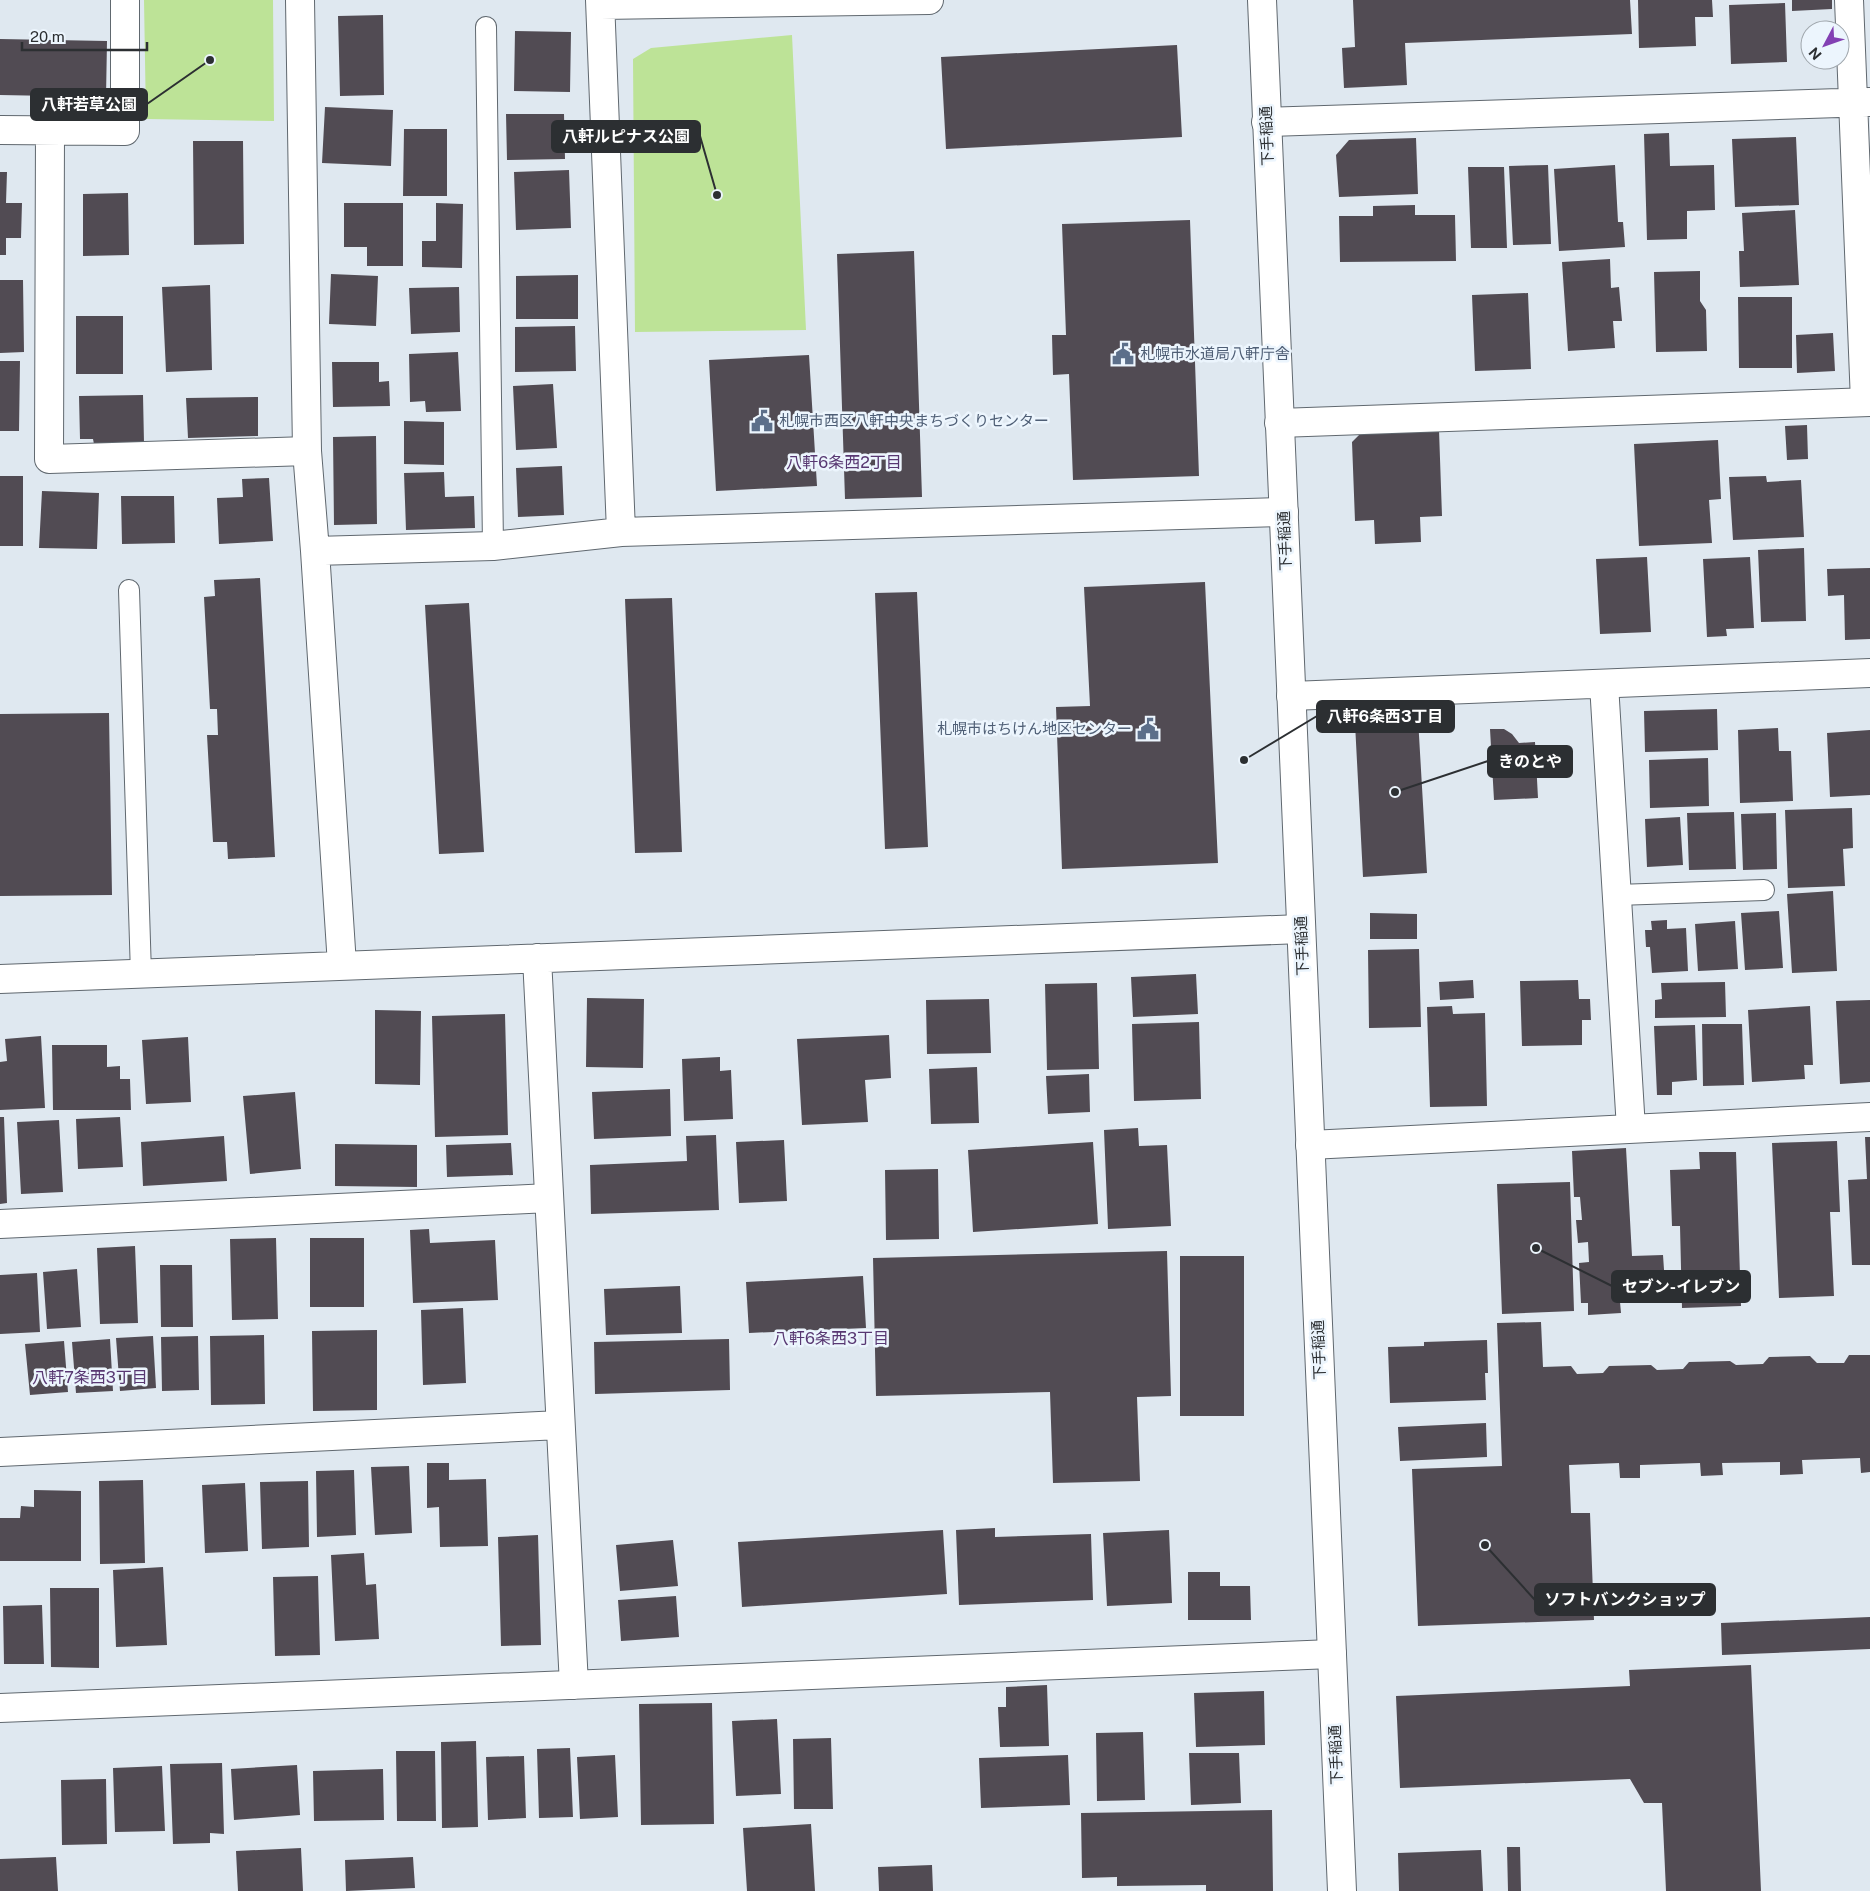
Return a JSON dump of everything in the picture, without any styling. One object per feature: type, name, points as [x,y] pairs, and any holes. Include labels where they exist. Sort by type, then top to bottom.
[{"type":"street","points":[[0,130],[125,132],[125,0]]},
{"type":"street","points":[[300,0],[306,451],[315,550],[342,966]]},
{"type":"street","points":[[621,532],[600,3],[929,0]]},
{"type":"street","name":"下手稲通","points":[[1262,0],[1342,1891]]},
{"type":"street","points":[[1279,423],[1867,402],[1862,102],[1849,0]]},
{"type":"street","points":[[1266,122],[1862,102]]},
{"type":"street","points":[[50,131],[49,459],[306,451]]},
{"type":"street","points":[[315,550],[493,546],[621,532],[1284,512]]},
{"type":"street","points":[[1291,696],[1870,673]]},
{"type":"street","points":[[1604,684],[1631,1129]]},
{"type":"street","points":[[0,979],[1301,929]]},
{"type":"street","points":[[537,958],[574,1685]]},
{"type":"street","points":[[1310,1145],[1870,1118]]},
{"type":"street","points":[[0,1224],[549,1198]]},
{"type":"street","points":[[0,1452],[560,1425]]},
{"type":"street","points":[[0,1708],[1332,1654]]},
{"type":"lane","points":[[486,27],[493,546]]},
{"type":"lane","points":[[129,590],[141,974]]},
{"type":"lane","points":[[1617,895],[1764,890]]},
{"type":"green space","points":[[144,0],[273,0],[274,121],[146,119]]},
{"type":"green space","points":[[792,35],[806,330],[635,332],[633,59],[651,48]]},
{"type":"building","points":[[1353,0],[1630,0],[1632,34],[1405,43],[1407,85],[1344,88],[1342,48],[1355,47]]},
{"type":"building","points":[[1638,0],[1712,0],[1713,17],[1695,17],[1696,46],[1639,48]]},
{"type":"building","points":[[1792,0],[1832,0],[1832,9],[1792,11]]},
{"type":"building","points":[[1785,3],[1787,62],[1731,64],[1729,5]]},
{"type":"building","points":[[383,15],[384,95],[340,96],[338,16]]},
{"type":"building","points":[[515,31],[571,32],[570,92],[514,91]]},
{"type":"building","points":[[0,39],[107,41],[106,97],[0,95]]},
{"type":"building","points":[[1177,45],[1182,137],[946,149],[941,57]]},
{"type":"building","points":[[325,107],[393,110],[391,166],[322,163]]},
{"type":"building","points":[[506,114],[564,114],[565,159],[507,160]]},
{"type":"building","points":[[404,129],[447,129],[447,196],[403,196]]},
{"type":"building","points":[[1669,133],[1670,166],[1714,165],[1715,210],[1687,211],[1687,239],[1647,240],[1644,134]]},
{"type":"building","points":[[1796,137],[1799,205],[1735,207],[1732,139]]},
{"type":"building","points":[[1416,138],[1418,194],[1339,197],[1336,155],[1349,140]]},
{"type":"building","points":[[193,141],[243,141],[244,244],[194,245]]},
{"type":"building","points":[[1548,165],[1551,244],[1513,245],[1509,166]]},
{"type":"building","points":[[1615,165],[1618,222],[1623,222],[1625,247],[1559,251],[1554,169]]},
{"type":"building","points":[[1468,167],[1504,167],[1507,248],[1471,248]]},
{"type":"building","points":[[569,170],[571,228],[516,230],[514,172]]},
{"type":"building","points":[[0,172],[7,172],[6,203],[22,203],[21,238],[6,238],[6,255],[0,255]]},
{"type":"building","points":[[128,193],[129,255],[83,256],[83,194]]},
{"type":"building","points":[[344,203],[403,203],[403,266],[367,266],[367,247],[344,247]]},
{"type":"building","points":[[436,203],[463,204],[462,268],[422,267],[422,241],[436,241]]},
{"type":"building","points":[[1415,205],[1415,215],[1455,215],[1456,261],[1340,262],[1339,216],[1373,216],[1373,206]]},
{"type":"building","points":[[1795,210],[1799,285],[1740,287],[1739,251],[1744,251],[1742,213]]},
{"type":"building","name":"札幌市水道局八軒庁舎","points":[[1190,220],[1199,476],[1073,480],[1069,374],[1053,375],[1052,335],[1066,335],[1062,224]]},
{"type":"building","points":[[914,251],[922,497],[845,499],[837,254]]},
{"type":"building","points":[[1610,259],[1611,288],[1619,287],[1622,321],[1613,321],[1615,348],[1568,351],[1562,262]]},
{"type":"building","points":[[1700,271],[1700,301],[1706,310],[1707,351],[1656,352],[1654,272]]},
{"type":"building","points":[[331,274],[378,276],[376,326],[329,324]]},
{"type":"building","points":[[578,275],[578,319],[516,319],[516,276]]},
{"type":"building","points":[[0,280],[23,280],[24,352],[0,353]]},
{"type":"building","points":[[210,285],[212,370],[166,372],[162,287]]},
{"type":"building","points":[[459,287],[460,332],[411,334],[409,288]]},
{"type":"building","points":[[1528,293],[1531,369],[1475,371],[1472,295]]},
{"type":"building","points":[[1738,297],[1792,297],[1792,368],[1739,368]]},
{"type":"building","points":[[76,316],[123,316],[123,374],[76,374]]},
{"type":"building","points":[[575,326],[576,371],[515,372],[515,327]]},
{"type":"building","points":[[1833,333],[1835,371],[1797,373],[1796,335]]},
{"type":"building","points":[[458,352],[461,411],[426,412],[425,401],[410,402],[409,354]]},
{"type":"building","points":[[809,355],[817,486],[716,491],[709,360]]},
{"type":"building","points":[[0,361],[20,361],[19,431],[0,431]]},
{"type":"building","points":[[332,362],[379,362],[379,382],[389,381],[390,406],[333,407]]},
{"type":"building","points":[[553,384],[557,448],[516,450],[513,386]]},
{"type":"building","points":[[143,395],[144,443],[94,444],[93,439],[80,439],[79,396]]},
{"type":"building","points":[[258,397],[258,436],[188,438],[186,398]]},
{"type":"building","points":[[404,421],[444,422],[444,465],[404,464]]},
{"type":"building","points":[[1807,425],[1808,459],[1787,460],[1785,426]]},
{"type":"building","points":[[1439,430],[1442,516],[1420,517],[1421,542],[1375,544],[1374,520],[1355,521],[1352,442],[1361,433]]},
{"type":"building","points":[[376,436],[377,524],[334,525],[333,437]]},
{"type":"building","points":[[1718,440],[1721,499],[1709,500],[1712,543],[1639,546],[1634,444]]},
{"type":"building","points":[[562,466],[564,515],[518,517],[516,468]]},
{"type":"building","points":[[444,472],[445,497],[474,496],[475,528],[406,530],[404,473]]},
{"type":"building","points":[[0,476],[23,476],[23,546],[0,546]]},
{"type":"building","points":[[1766,476],[1767,482],[1801,480],[1804,537],[1733,540],[1729,477]]},
{"type":"building","points":[[269,478],[273,541],[219,544],[217,498],[243,497],[242,479]]},
{"type":"building","points":[[42,491],[99,493],[97,549],[39,548]]},
{"type":"building","points":[[121,496],[174,496],[175,543],[122,544]]},
{"type":"building","points":[[1804,548],[1806,621],[1761,622],[1758,550]]},
{"type":"building","points":[[1647,557],[1651,632],[1600,634],[1596,559]]},
{"type":"building","points":[[1750,557],[1754,628],[1726,629],[1727,636],[1707,637],[1703,559]]},
{"type":"building","points":[[1870,568],[1870,639],[1845,640],[1844,595],[1828,596],[1827,569]]},
{"type":"building","points":[[260,578],[275,857],[228,859],[227,842],[213,842],[207,735],[218,735],[217,709],[210,709],[204,597],[215,596],[214,580]]},
{"type":"building","points":[[1205,582],[1218,863],[1062,869],[1056,707],[1090,706],[1084,587]]},
{"type":"building","points":[[917,592],[928,847],[885,849],[875,593]]},
{"type":"building","points":[[672,598],[682,852],[635,853],[625,599]]},
{"type":"building","points":[[469,603],[484,852],[439,854],[425,605]]},
{"type":"building","points":[[1417,701],[1427,873],[1363,877],[1354,704]]},
{"type":"building","points":[[1717,709],[1718,750],[1645,752],[1644,711]]},
{"type":"building","points":[[109,713],[112,895],[0,896],[0,714]]},
{"type":"building","points":[[1778,728],[1779,751],[1791,751],[1793,801],[1740,803],[1738,730]]},
{"type":"building","points":[[1490,729],[1504,729],[1512,734],[1519,743],[1535,742],[1538,798],[1494,800]]},
{"type":"building","points":[[1870,730],[1870,795],[1830,797],[1827,733]]},
{"type":"building","points":[[1708,758],[1709,806],[1650,808],[1649,760]]},
{"type":"building","points":[[1852,808],[1853,848],[1843,849],[1845,886],[1788,888],[1785,810]]},
{"type":"building","points":[[1734,812],[1736,869],[1689,870],[1687,813]]},
{"type":"building","points":[[1776,813],[1777,869],[1743,870],[1741,814]]},
{"type":"building","points":[[1680,817],[1683,865],[1647,867],[1645,819]]},
{"type":"building","points":[[1833,891],[1837,971],[1792,973],[1787,894]]},
{"type":"building","points":[[1779,911],[1783,968],[1745,970],[1741,913]]},
{"type":"building","points":[[1370,913],[1417,914],[1417,939],[1370,939]]},
{"type":"building","points":[[1667,920],[1667,929],[1686,928],[1688,971],[1652,973],[1650,947],[1646,947],[1645,930],[1652,930],[1651,921]]},
{"type":"building","points":[[1735,921],[1738,969],[1698,971],[1695,924]]},
{"type":"building","points":[[1419,949],[1421,1027],[1369,1028],[1368,950]]},
{"type":"building","points":[[1196,974],[1198,1014],[1133,1017],[1131,977]]},
{"type":"building","points":[[1473,980],[1474,998],[1440,1000],[1439,982]]},
{"type":"building","points":[[1578,980],[1579,999],[1590,999],[1591,1020],[1582,1020],[1582,1045],[1522,1046],[1520,981]]},
{"type":"building","points":[[1725,982],[1726,1017],[1655,1018],[1655,1000],[1662,999],[1661,983]]},
{"type":"building","points":[[1097,983],[1099,1069],[1047,1070],[1045,984]]},
{"type":"building","points":[[587,998],[644,999],[643,1068],[586,1067]]},
{"type":"building","points":[[989,999],[991,1053],[927,1054],[926,1000]]},
{"type":"building","points":[[1870,1000],[1870,1082],[1840,1084],[1836,1001]]},
{"type":"building","points":[[1452,1006],[1453,1014],[1485,1013],[1487,1106],[1430,1107],[1427,1007]]},
{"type":"building","points":[[1810,1006],[1813,1065],[1804,1065],[1805,1079],[1752,1082],[1748,1010]]},
{"type":"building","points":[[375,1010],[421,1011],[420,1085],[375,1084]]},
{"type":"building","points":[[505,1014],[508,1135],[435,1137],[432,1016]]},
{"type":"building","points":[[1199,1022],[1201,1099],[1134,1101],[1132,1024]]},
{"type":"building","points":[[1702,1024],[1742,1024],[1744,1085],[1703,1086]]},
{"type":"building","points":[[1695,1025],[1697,1080],[1672,1082],[1672,1095],[1657,1095],[1654,1026]]},
{"type":"building","points":[[889,1035],[891,1078],[865,1080],[868,1122],[802,1125],[797,1039]]},
{"type":"building","points":[[41,1036],[45,1108],[0,1110],[0,1062],[7,1061],[5,1039]]},
{"type":"building","points":[[188,1037],[191,1102],[146,1104],[142,1040]]},
{"type":"building","points":[[52,1045],[107,1045],[107,1067],[120,1066],[120,1079],[130,1079],[131,1110],[53,1110]]},
{"type":"building","points":[[720,1057],[720,1071],[731,1070],[733,1119],[684,1121],[682,1059]]},
{"type":"building","points":[[977,1067],[979,1123],[931,1124],[929,1069]]},
{"type":"building","points":[[1089,1074],[1090,1112],[1048,1114],[1046,1076]]},
{"type":"building","points":[[670,1089],[671,1136],[594,1139],[592,1092]]},
{"type":"building","points":[[295,1092],[301,1169],[250,1174],[243,1096]]},
{"type":"building","points":[[0,1117],[4,1117],[7,1203],[0,1204]]},
{"type":"building","points":[[120,1117],[123,1167],[78,1169],[76,1119]]},
{"type":"building","points":[[59,1120],[63,1192],[21,1194],[17,1122]]},
{"type":"building","points":[[1138,1128],[1139,1146],[1167,1145],[1171,1226],[1108,1229],[1104,1130]]},
{"type":"building","points":[[716,1135],[719,1210],[591,1214],[590,1165],[687,1161],[686,1136]]},
{"type":"building","points":[[224,1136],[227,1181],[143,1186],[141,1142]]},
{"type":"building","points":[[1865,1137],[1870,1137],[1870,1265],[1852,1265],[1848,1180],[1867,1179]]},
{"type":"building","points":[[784,1140],[787,1201],[739,1203],[736,1142]]},
{"type":"building","points":[[1837,1141],[1840,1212],[1830,1212],[1834,1296],[1779,1298],[1772,1143]]},
{"type":"building","points":[[1093,1142],[1098,1224],[973,1232],[968,1150]]},
{"type":"building","points":[[511,1143],[513,1175],[447,1177],[446,1145]]},
{"type":"building","points":[[335,1144],[417,1145],[417,1187],[335,1186]]},
{"type":"building","points":[[1626,1148],[1632,1256],[1663,1255],[1666,1299],[1620,1302],[1621,1313],[1588,1315],[1588,1303],[1581,1303],[1579,1263],[1589,1262],[1588,1242],[1578,1243],[1576,1220],[1582,1220],[1580,1197],[1574,1197],[1572,1151]]},
{"type":"building","points":[[1699,1152],[1736,1152],[1741,1306],[1682,1308],[1680,1226],[1672,1226],[1670,1170],[1700,1169]]},
{"type":"building","points":[[938,1169],[939,1239],[886,1240],[885,1170]]},
{"type":"building","points":[[1570,1182],[1574,1311],[1502,1314],[1497,1184]]},
{"type":"building","points":[[429,1229],[430,1243],[495,1240],[498,1300],[413,1303],[410,1230]]},
{"type":"building","points":[[276,1238],[278,1319],[232,1320],[230,1239]]},
{"type":"building","points":[[310,1238],[364,1238],[364,1307],[310,1307]]},
{"type":"building","points":[[135,1246],[138,1323],[100,1324],[97,1248]]},
{"type":"building","points":[[1167,1251],[1171,1396],[1137,1397],[1140,1481],[1053,1483],[1050,1392],[876,1396],[873,1258]]},
{"type":"building","points":[[1180,1256],[1244,1256],[1244,1416],[1180,1416]]},
{"type":"building","points":[[160,1265],[192,1265],[193,1327],[161,1327]]},
{"type":"building","points":[[77,1269],[81,1327],[47,1329],[43,1272]]},
{"type":"building","points":[[37,1273],[40,1332],[0,1334],[0,1275]]},
{"type":"building","points":[[863,1276],[866,1328],[749,1333],[746,1282]]},
{"type":"building","points":[[680,1286],[682,1333],[606,1335],[604,1289]]},
{"type":"building","points":[[463,1308],[466,1383],[423,1385],[421,1310]]},
{"type":"building","points":[[1541,1322],[1543,1367],[1571,1366],[1577,1374],[1603,1373],[1609,1366],[1651,1365],[1657,1370],[1683,1369],[1689,1362],[1730,1361],[1736,1365],[1763,1364],[1769,1357],[1810,1356],[1817,1363],[1844,1363],[1849,1355],[1870,1355],[1870,1472],[1861,1473],[1860,1458],[1802,1460],[1803,1474],[1780,1475],[1780,1462],[1722,1463],[1723,1475],[1701,1476],[1700,1463],[1640,1465],[1640,1478],[1620,1478],[1619,1463],[1569,1465],[1571,1513],[1590,1513],[1594,1620],[1418,1626],[1412,1469],[1502,1466],[1497,1323]]},
{"type":"building","points":[[377,1330],[377,1410],[313,1411],[312,1331]]},
{"type":"building","points":[[264,1335],[265,1404],[211,1405],[210,1336]]},
{"type":"building","points":[[153,1336],[156,1388],[120,1391],[116,1338]]},
{"type":"building","points":[[198,1336],[199,1390],[162,1391],[161,1337]]},
{"type":"building","points":[[110,1339],[113,1391],[76,1393],[72,1342]]},
{"type":"building","points":[[729,1339],[730,1390],[595,1394],[594,1342]]},
{"type":"building","points":[[1487,1340],[1488,1373],[1485,1373],[1486,1400],[1390,1403],[1388,1347],[1424,1346],[1424,1342]]},
{"type":"building","points":[[64,1341],[68,1392],[30,1395],[25,1344]]},
{"type":"building","points":[[1486,1423],[1487,1457],[1400,1461],[1398,1427]]},
{"type":"building","points":[[427,1463],[449,1463],[449,1480],[486,1479],[488,1546],[440,1547],[439,1507],[427,1508]]},
{"type":"building","points":[[409,1466],[412,1533],[375,1535],[371,1467]]},
{"type":"building","points":[[354,1470],[356,1535],[317,1537],[316,1471]]},
{"type":"building","points":[[143,1480],[145,1563],[100,1564],[99,1481]]},
{"type":"building","points":[[308,1481],[309,1547],[262,1549],[260,1482]]},
{"type":"building","points":[[245,1483],[248,1551],[205,1553],[202,1485]]},
{"type":"building","points":[[34,1490],[81,1491],[81,1561],[0,1561],[0,1518],[20,1518],[21,1506],[34,1507]]},
{"type":"building","points":[[995,1528],[995,1537],[1091,1534],[1093,1600],[959,1605],[956,1530]]},
{"type":"building","points":[[943,1530],[947,1594],[742,1607],[738,1542]]},
{"type":"building","points":[[1169,1530],[1172,1603],[1107,1606],[1103,1533]]},
{"type":"building","points":[[538,1535],[541,1645],[501,1646],[498,1537]]},
{"type":"building","points":[[673,1540],[678,1586],[620,1591],[616,1545]]},
{"type":"building","points":[[364,1553],[366,1585],[376,1584],[379,1639],[335,1641],[331,1555]]},
{"type":"building","points":[[163,1567],[167,1645],[116,1647],[113,1570]]},
{"type":"building","points":[[1188,1572],[1220,1572],[1220,1586],[1250,1586],[1251,1620],[1188,1620]]},
{"type":"building","points":[[318,1576],[320,1655],[275,1656],[273,1577]]},
{"type":"building","points":[[50,1588],[99,1588],[99,1668],[51,1667]]},
{"type":"building","points":[[676,1596],[679,1637],[621,1641],[618,1600]]},
{"type":"building","points":[[42,1605],[44,1664],[4,1664],[3,1606]]},
{"type":"building","points":[[1870,1617],[1870,1649],[1722,1655],[1721,1623]]},
{"type":"building","points":[[1751,1665],[1761,1891],[1666,1891],[1662,1803],[1644,1803],[1630,1779],[1400,1788],[1396,1696],[1630,1686],[1629,1670]]},
{"type":"building","points":[[1047,1685],[1049,1746],[1000,1747],[998,1707],[1006,1707],[1006,1687]]},
{"type":"building","points":[[1264,1691],[1265,1745],[1196,1747],[1194,1693]]},
{"type":"building","points":[[712,1703],[714,1824],[641,1825],[639,1704]]},
{"type":"building","points":[[777,1719],[781,1794],[736,1796],[732,1721]]},
{"type":"building","points":[[1143,1732],[1145,1800],[1097,1801],[1096,1733]]},
{"type":"building","points":[[831,1738],[833,1809],[794,1809],[793,1739]]},
{"type":"building","points":[[476,1741],[478,1827],[442,1828],[441,1742]]},
{"type":"building","points":[[570,1748],[573,1817],[539,1818],[537,1749]]},
{"type":"building","points":[[396,1751],[435,1751],[436,1821],[397,1821]]},
{"type":"building","points":[[1189,1753],[1239,1753],[1241,1803],[1191,1805]]},
{"type":"building","points":[[615,1755],[618,1817],[580,1819],[577,1757]]},
{"type":"building","points":[[1068,1755],[1070,1805],[981,1808],[979,1758]]},
{"type":"building","points":[[524,1756],[526,1818],[488,1820],[486,1757]]},
{"type":"building","points":[[222,1763],[224,1834],[210,1833],[210,1843],[173,1844],[170,1764]]},
{"type":"building","points":[[297,1765],[300,1815],[234,1820],[231,1769]]},
{"type":"building","points":[[162,1766],[165,1831],[115,1832],[113,1768]]},
{"type":"building","points":[[383,1769],[384,1820],[314,1821],[313,1771]]},
{"type":"building","points":[[106,1779],[107,1844],[62,1845],[61,1780]]},
{"type":"building","points":[[1272,1810],[1273,1891],[1206,1891],[1206,1885],[1117,1886],[1117,1877],[1082,1878],[1081,1813]]},
{"type":"building","points":[[811,1824],[815,1891],[747,1891],[743,1828]]},
{"type":"building","points":[[1507,1847],[1520,1847],[1521,1891],[1508,1891]]},
{"type":"building","points":[[301,1848],[303,1891],[238,1891],[236,1851]]},
{"type":"building","points":[[1481,1850],[1483,1891],[1399,1891],[1398,1853]]},
{"type":"building","points":[[56,1857],[58,1891],[0,1891],[0,1859]]},
{"type":"building","points":[[413,1857],[415,1888],[346,1891],[345,1860]]},
{"type":"building","points":[[932,1865],[933,1891],[879,1891],[878,1867]]},
{"type":"place","name":"八軒若草公園","points":[[210,60]]},
{"type":"place","name":"八軒ルピナス公園","points":[[717,195]]},
{"type":"place","name":"札幌市水道局八軒庁舎","points":[[1123,354]]},
{"type":"place","name":"札幌市西区八軒中央まちづくりセンター","points":[[762,421]]},
{"type":"place","name":"札幌市はちけん地区センター","points":[[1148,729]]},
{"type":"place","name":"八軒6条西3丁目","points":[[1244,760]]},
{"type":"place","name":"きのとや","points":[[1395,792]]},
{"type":"place","name":"セブン-イレブン","points":[[1536,1248]]},
{"type":"place","name":"ソフトバンクショップ","points":[[1485,1545]]},
{"type":"district","name":"八軒6条西2丁目","points":[[844,462]]},
{"type":"district","name":"八軒6条西3丁目","points":[[831,1338]]},
{"type":"district","name":"八軒7条西3丁目","points":[[90,1377]]}]
